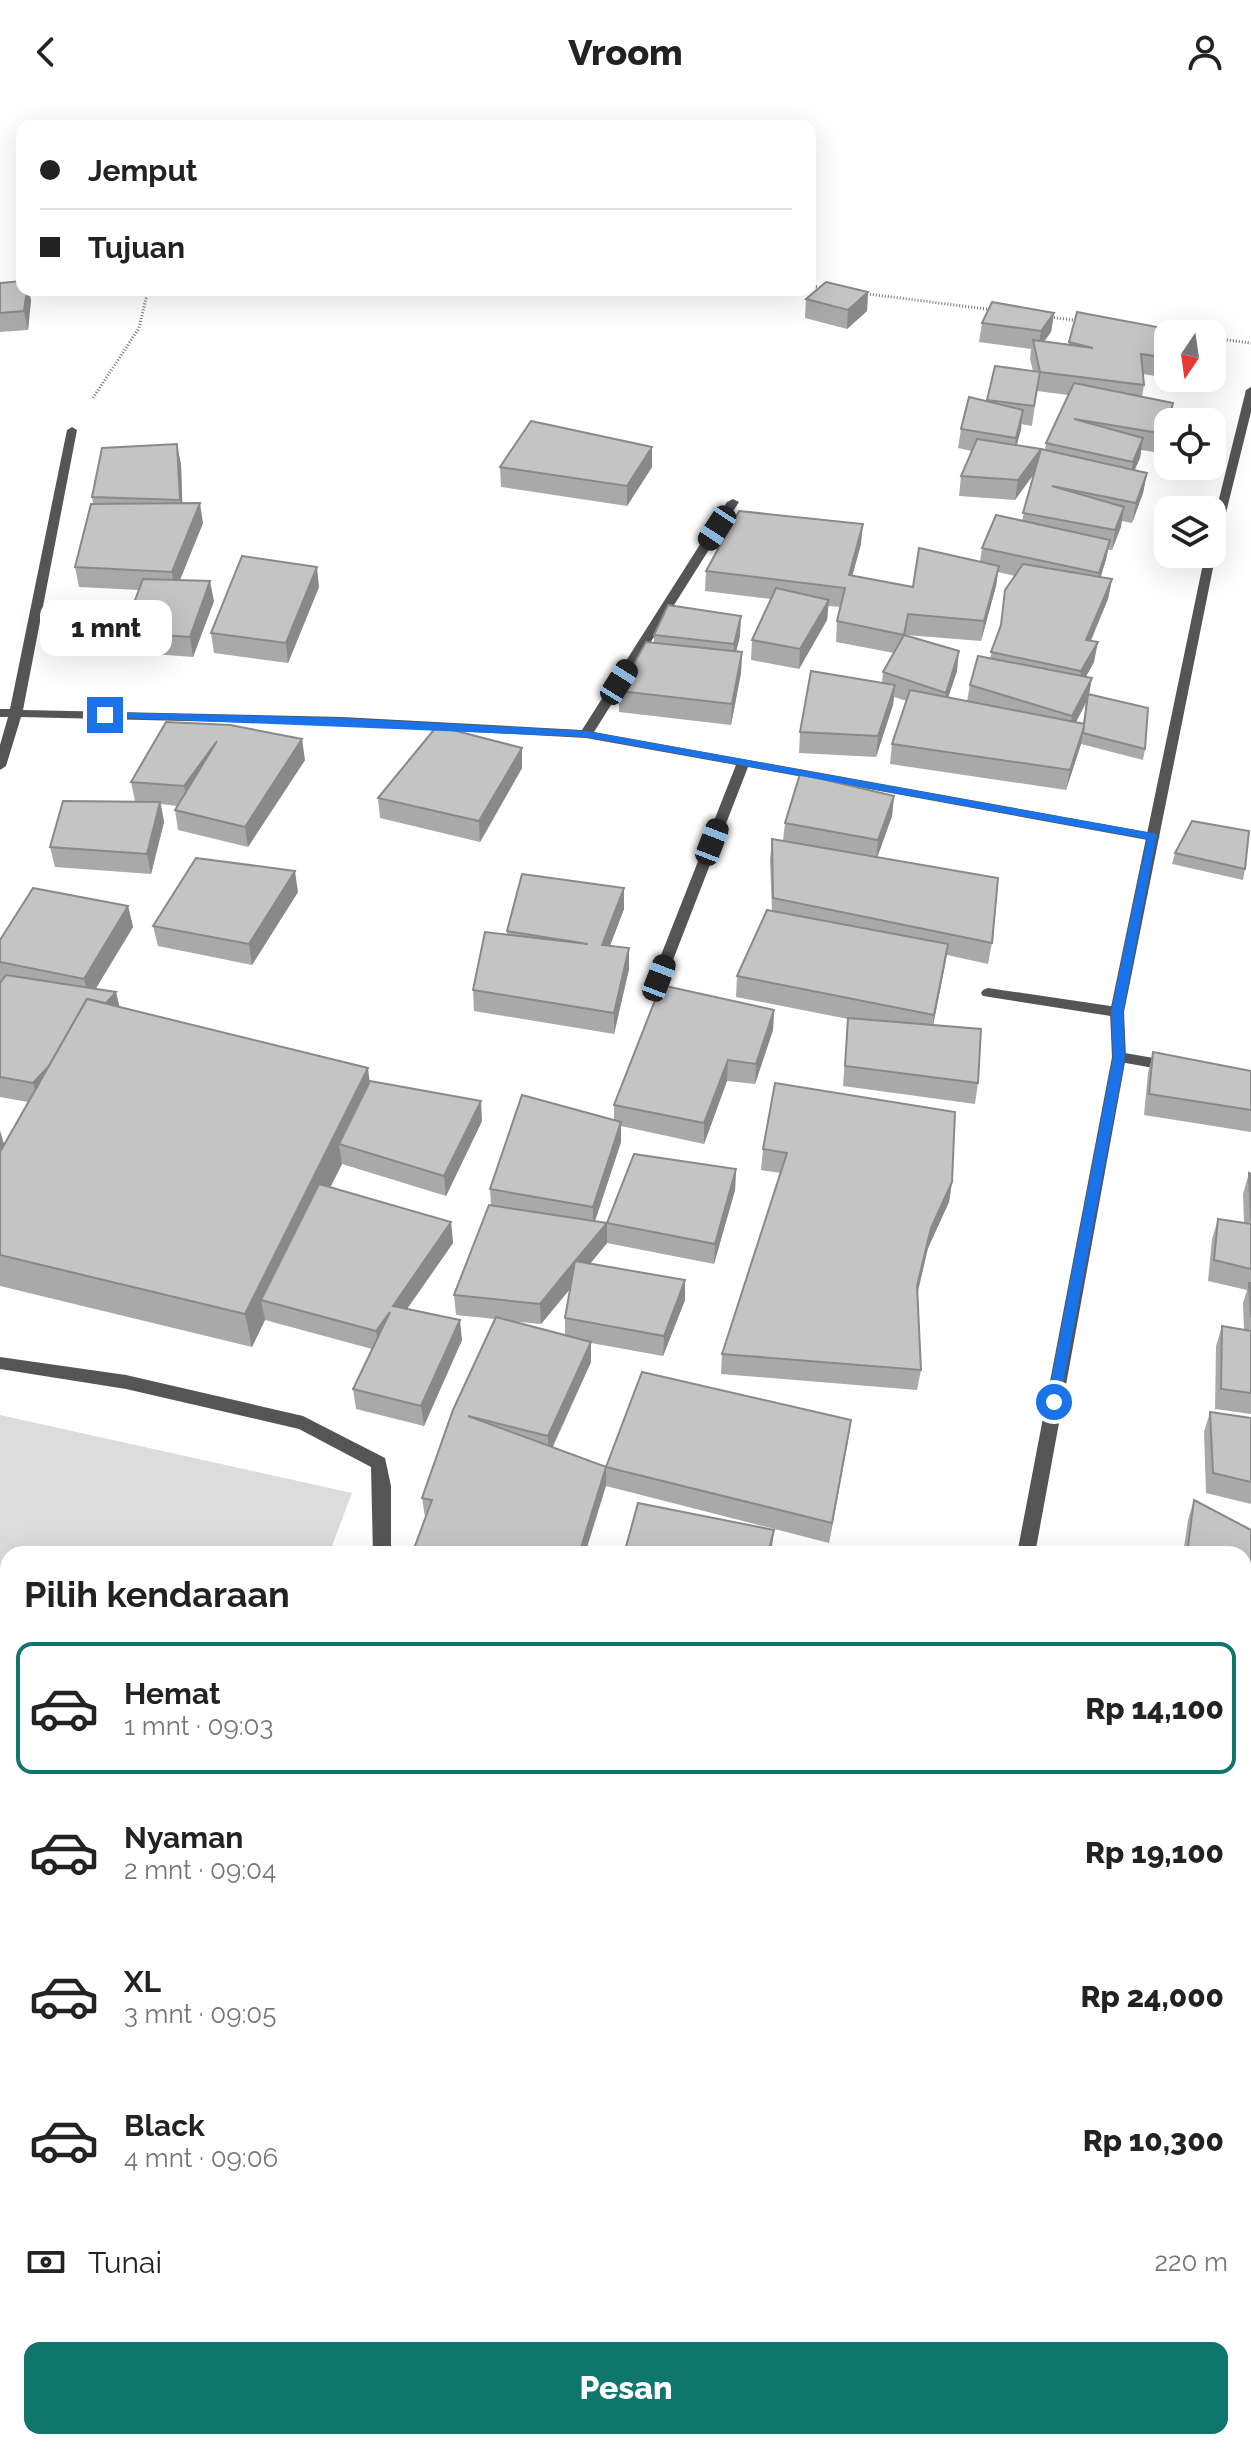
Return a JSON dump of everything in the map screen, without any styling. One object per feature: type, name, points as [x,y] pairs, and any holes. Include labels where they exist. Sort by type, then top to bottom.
[{"type":"street","points":[[1225,496],[1251,390]]},
{"type":"street","points":[[0,766],[16,712],[72,430]]},
{"type":"street","points":[[586,734],[733,502]]},
{"type":"street","points":[[1027,1546],[1119,1057],[1117,1012],[1209,568]]},
{"type":"street","points":[[0,713],[342,721],[586,734],[1153,837]]},
{"type":"street","points":[[659,978],[744,761]]},
{"type":"street","points":[[988,993],[1117,1012]]},
{"type":"street","points":[[1119,1057],[1192,1070]]},
{"type":"street","points":[[0,1363],[126,1382],[303,1423],[379,1463],[385,1491],[381,1546]]},
{"type":"path","points":[[816,287],[825,288]]},
{"type":"path","points":[[856,292],[996,310]]},
{"type":"path","points":[[72,430],[139,328],[147,296]]},
{"type":"path","points":[[1042,316],[1089,322]]},
{"type":"path","points":[[1226,340],[1251,343]]},
{"type":"shaded area","points":[[0,1415],[352,1493],[332,1546],[0,1546]]},
{"type":"building","points":[[16,282],[16,296],[26,296],[24,311],[0,313],[0,283]]},
{"type":"building","points":[[826,282],[868,292],[848,310],[806,299],[816,296],[816,290]]},
{"type":"building","points":[[992,302],[1054,313],[1041,331],[982,323]]},
{"type":"building","points":[[1077,312],[1154,326],[1154,356],[1141,354],[1144,385],[1040,372],[1033,340],[1093,348],[1069,342]]},
{"type":"building","points":[[995,366],[1040,372],[1034,406],[987,400]]},
{"type":"building","points":[[1074,383],[1173,403],[1172,408],[1154,408],[1154,432],[1074,419],[1143,438],[1133,462],[1046,443]]},
{"type":"building","points":[[969,397],[1023,410],[1016,438],[961,429]]},
{"type":"building","points":[[531,421],[652,447],[627,486],[500,467]]},
{"type":"building","points":[[977,439],[1041,449],[1018,480],[961,476]]},
{"type":"building","points":[[177,444],[180,500],[92,497],[102,448]]},
{"type":"building","points":[[1041,449],[1147,473],[1136,503],[1052,486],[1124,507],[1115,530],[1023,513]]},
{"type":"building","points":[[200,503],[172,572],[75,567],[91,504]]},
{"type":"building","points":[[739,511],[863,524],[849,575],[913,587],[919,548],[999,566],[984,621],[908,614],[904,635],[837,621],[845,588],[706,571]]},
{"type":"building","points":[[996,515],[1110,540],[1099,573],[982,548]]},
{"type":"building","points":[[242,556],[317,567],[286,643],[211,633]]},
{"type":"building","points":[[1023,564],[1112,579],[1086,640],[1098,642],[1081,671],[991,652],[1001,625],[1005,590]]},
{"type":"building","points":[[143,579],[210,581],[190,637],[123,632]]},
{"type":"building","points":[[776,588],[829,600],[800,649],[752,640]]},
{"type":"building","points":[[668,605],[741,616],[734,644],[654,635]]},
{"type":"building","points":[[904,635],[959,651],[946,693],[883,672]]},
{"type":"building","points":[[646,642],[742,652],[732,704],[619,691]]},
{"type":"building","points":[[978,656],[1092,678],[1072,716],[970,685]]},
{"type":"building","points":[[811,671],[895,685],[878,736],[800,732]]},
{"type":"building","points":[[910,690],[1085,724],[1070,770],[892,744]]},
{"type":"building","points":[[1088,694],[1148,708],[1145,749],[1083,733]]},
{"type":"building","points":[[166,722],[230,725],[302,739],[245,827],[175,810],[217,741],[184,786],[131,782]]},
{"type":"building","points":[[437,726],[522,748],[479,821],[378,798]]},
{"type":"building","points":[[800,774],[894,796],[878,840],[785,823]]},
{"type":"building","points":[[63,801],[160,802],[147,854],[50,847]]},
{"type":"building","points":[[1192,821],[1249,831],[1245,869],[1175,853]]},
{"type":"building","points":[[772,839],[998,878],[992,943],[773,898]]},
{"type":"building","points":[[196,858],[295,871],[249,944],[153,926]]},
{"type":"building","points":[[522,874],[624,888],[602,945],[629,948],[614,1013],[473,990],[485,932],[588,944],[507,931]]},
{"type":"building","points":[[33,888],[128,906],[84,979],[0,962],[0,940]]},
{"type":"building","points":[[767,910],[948,944],[934,1015],[737,976]]},
{"type":"building","points":[[6,975],[116,992],[106,1003],[87,999],[49,1066],[33,1083],[0,1077],[0,983]]},
{"type":"building","points":[[661,985],[774,1010],[756,1064],[728,1060],[704,1123],[614,1105]]},
{"type":"building","points":[[87,999],[368,1068],[245,1314],[0,1255],[0,1152]]},
{"type":"building","points":[[848,1018],[981,1029],[978,1083],[845,1066]]},
{"type":"building","points":[[1153,1052],[1251,1071],[1251,1110],[1149,1094]]},
{"type":"building","points":[[370,1081],[481,1101],[444,1176],[339,1144]]},
{"type":"building","points":[[775,1083],[955,1112],[952,1182],[931,1228],[917,1286],[921,1370],[722,1354],[787,1153],[763,1149]]},
{"type":"building","points":[[522,1095],[621,1122],[593,1207],[490,1189]]},
{"type":"building","points":[[634,1154],[736,1169],[715,1244],[607,1223]]},
{"type":"building","points":[[1249,1173],[1251,1174],[1251,1221]]},
{"type":"building","points":[[319,1184],[451,1222],[393,1306],[460,1320],[421,1406],[353,1389],[390,1312],[376,1331],[261,1300]]},
{"type":"building","points":[[489,1205],[607,1223],[540,1304],[454,1295]]},
{"type":"building","points":[[1218,1219],[1251,1224],[1251,1269],[1214,1260]]},
{"type":"building","points":[[575,1261],[685,1280],[664,1336],[565,1318]]},
{"type":"building","points":[[496,1317],[591,1342],[548,1436],[468,1416],[606,1467],[581,1546],[415,1546],[432,1500],[422,1498],[453,1410]]},
{"type":"building","points":[[1222,1326],[1251,1331],[1251,1393],[1221,1389]]},
{"type":"building","points":[[642,1372],[851,1420],[832,1523],[606,1467]]},
{"type":"building","points":[[1210,1412],[1251,1418],[1251,1482],[1213,1473]]},
{"type":"building","points":[[1194,1500],[1251,1530],[1251,1546],[1188,1546]]},
{"type":"building","points":[[638,1503],[774,1530],[770,1546],[626,1546]]},
{"type":"route","points":[[105,715],[342,721],[586,734],[788,768],[1153,837],[1117,1012],[1119,1057],[1054,1402]]}]
